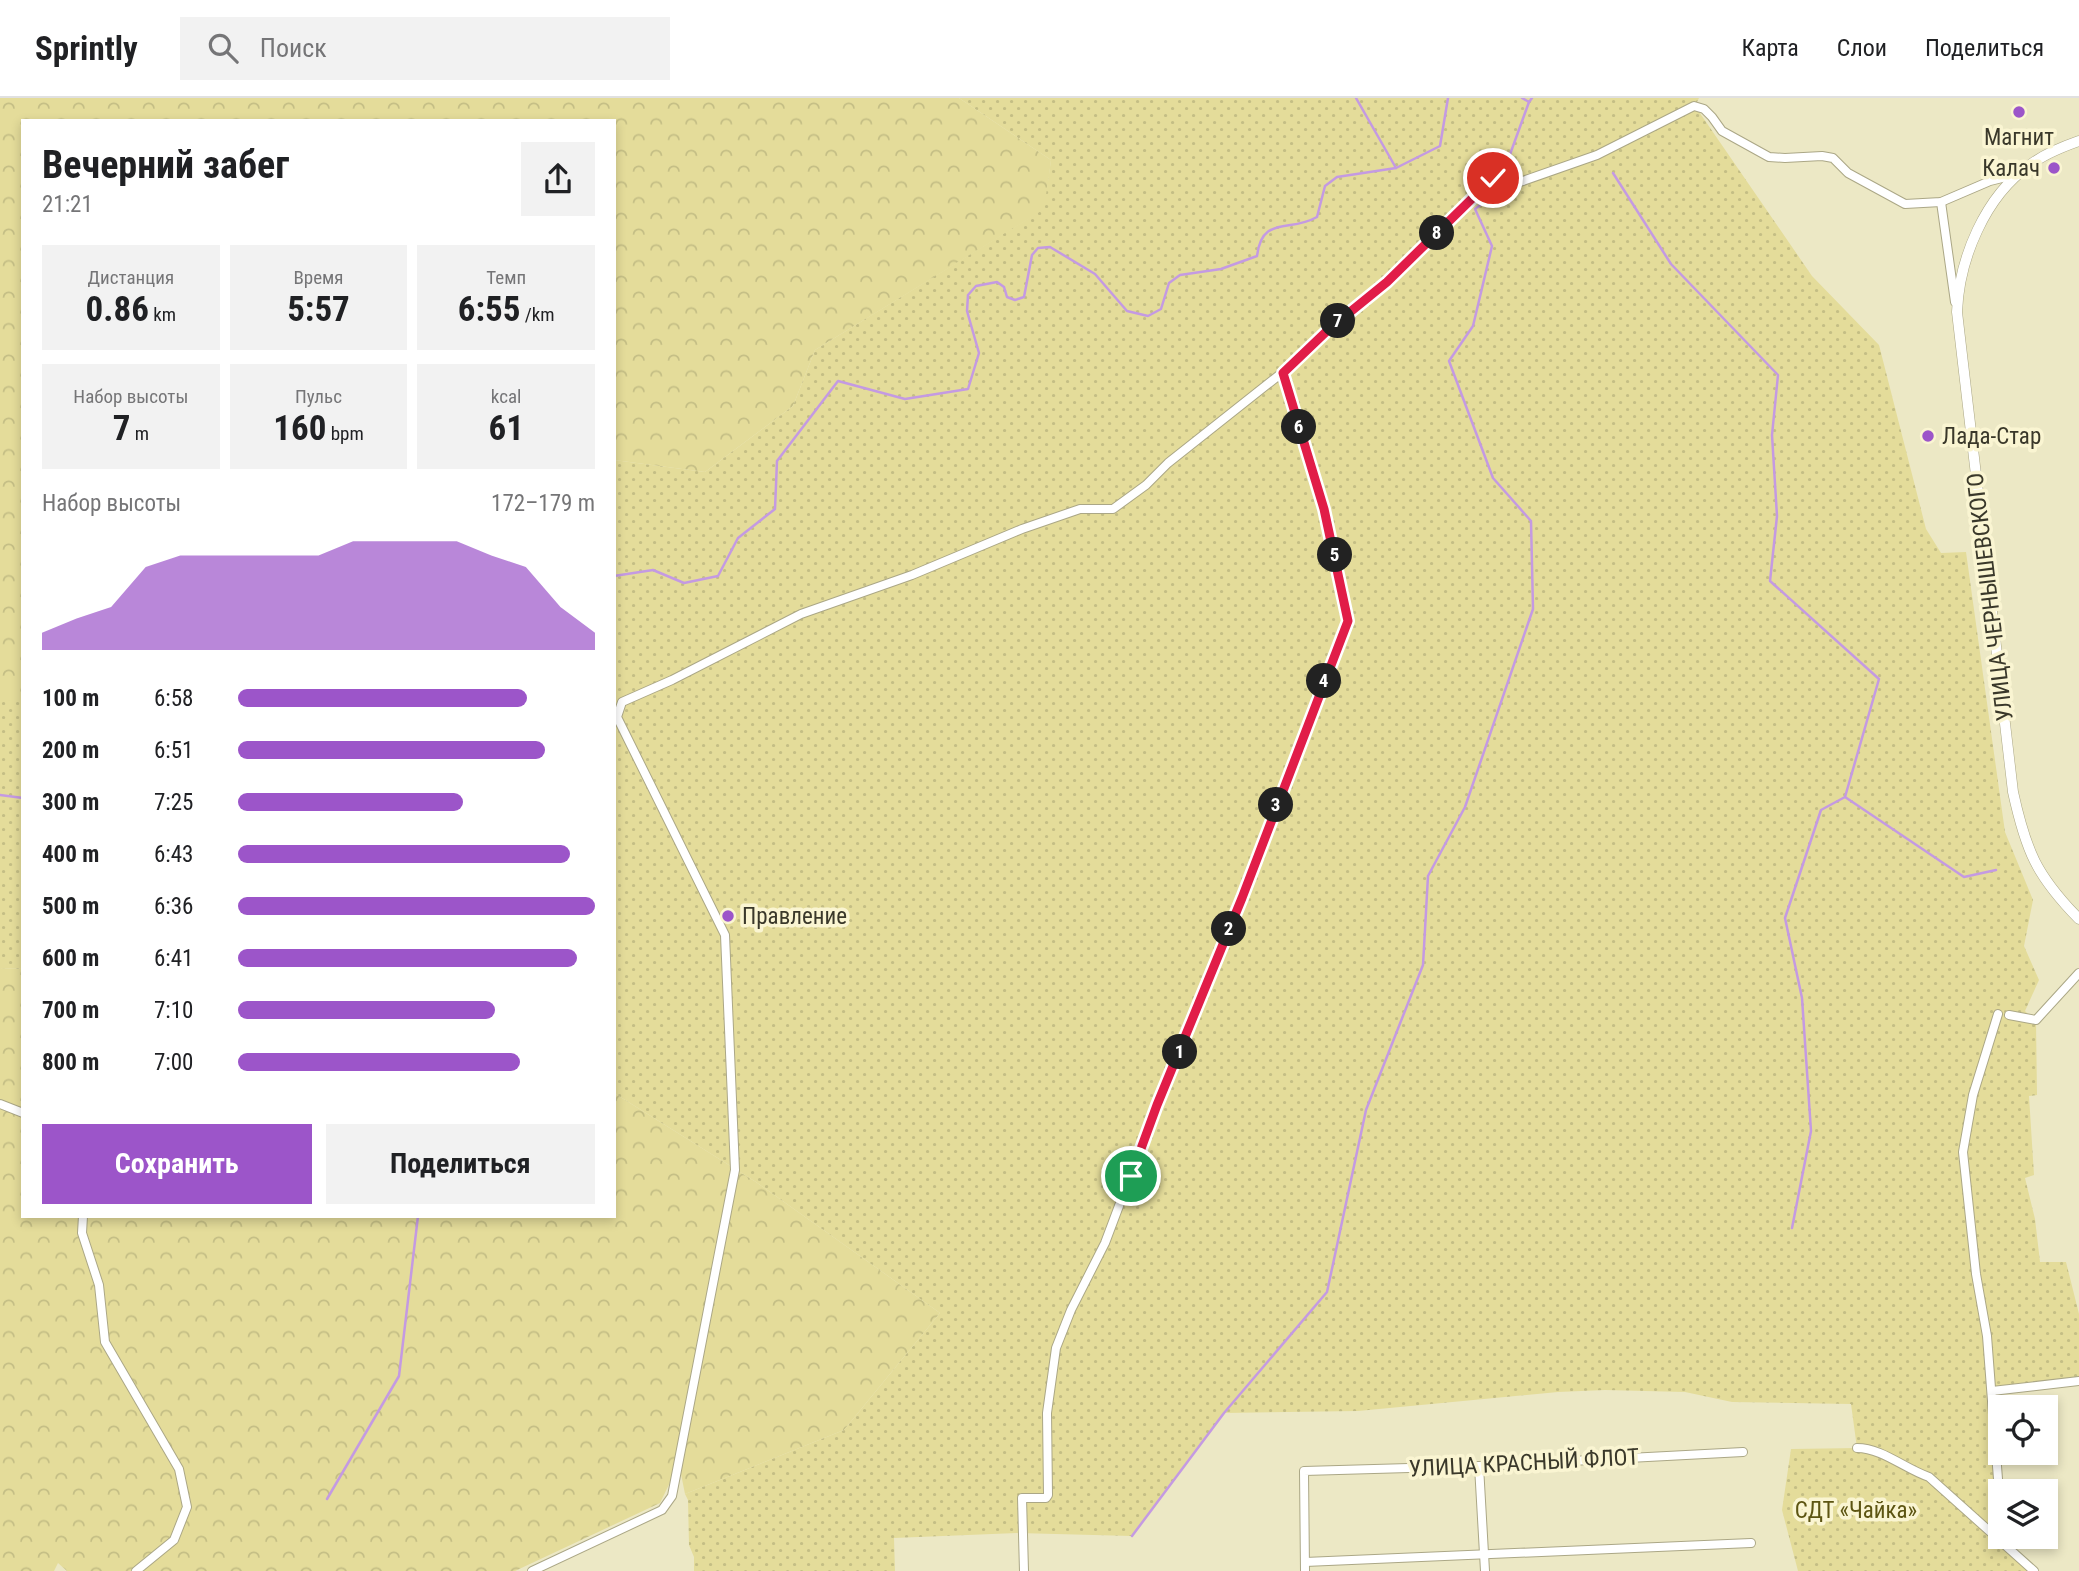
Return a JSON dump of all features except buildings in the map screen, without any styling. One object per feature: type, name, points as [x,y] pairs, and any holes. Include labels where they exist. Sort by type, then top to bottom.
[{"type":"street","points":[[532,1571],[662,1510],[672,1496],[735,1170],[725,935],[617,718],[622,702],[672,680],[801,614],[912,575],[1022,529],[1080,509],[1113,509],[1283,373],[1328,330],[1387,282],[1493,178],[1520,182],[1597,155],[1695,106],[1704,109],[1713,117],[1722,131],[1769,157],[1833,158],[1848,173],[1905,204],[1941,202],[2002,176],[2018,174]]},
{"type":"street","name":"УЛИЦА ЧЕРНЫШЕВСКОГО","points":[[2079,141],[2041,158],[2018,174],[2003,191],[1972,240],[1960,275],[1957,312],[2013,792],[2021,828],[2043,879],[2079,919]]},
{"type":"street","points":[[1941,202],[1957,312]]},
{"type":"street","points":[[1024,1571],[1022,1498],[1046,1498],[1048,1495],[1047,1413],[1056,1348],[1071,1310],[1105,1244],[1348,621],[1324,509],[1283,373]]},
{"type":"street","points":[[2009,1015],[2036,1020],[2079,973]]},
{"type":"street","points":[[1998,1014],[1973,1095],[1963,1152],[1969,1218],[1987,1336],[1998,1479]]},
{"type":"street","points":[[0,1104],[21,1112]]},
{"type":"street","points":[[83,1218],[82,1233],[99,1285],[105,1342],[179,1469],[187,1507],[174,1540],[136,1571]]},
{"type":"street","points":[[1992,1391],[2079,1381]]},
{"type":"street","points":[[1857,1448],[1870,1448],[1914,1472],[1929,1477],[1988,1527]]},
{"type":"street","name":"УЛИЦА КРАСНЫЙ ФЛОТ","points":[[1305,1567],[1304,1471],[1479,1466],[1743,1452]]},
{"type":"street","points":[[1479,1466],[1485,1571]]},
{"type":"street","points":[[1305,1567],[1484,1554],[1751,1543]]},
{"type":"street","points":[[2012,1549],[2034,1571]]},
{"type":"green space","points":[[0,98],[959,98],[1051,160],[1045,209],[815,350],[793,406],[705,472],[616,460],[616,119],[21,119],[21,702],[0,701]]},
{"type":"green space","name":"СДТ «Чайка»","points":[[959,98],[1699,98],[1695,106],[1812,276],[1879,345],[1926,529],[1941,553],[1966,552],[2005,832],[2033,900],[2024,946],[2039,980],[2025,1011],[2036,1022],[2037,1095],[2029,1096],[2034,1175],[2025,1178],[2035,1219],[2040,1262],[2066,1262],[2079,1314],[2079,1381],[1993,1391],[1993,1395],[1988,1395],[1988,1465],[1997,1465],[1997,1479],[1988,1479],[1988,1549],[2010,1549],[2034,1571],[1798,1571],[1782,1510],[1791,1449],[1857,1448],[1851,1404],[1732,1402],[1685,1392],[1605,1390],[1358,1411],[1224,1413],[1132,1536],[1017,1533],[894,1538],[895,1571],[694,1571],[694,1557],[689,1545],[688,1500],[685,1494],[844,1430],[940,1313],[756,1182],[616,1094],[616,460],[705,472],[793,406],[815,350],[1044,209],[1051,160]]},
{"type":"green space","points":[[0,701],[21,701],[21,969],[0,968]]},
{"type":"green space","points":[[0,968],[21,969],[21,1218],[616,1218],[616,1094],[756,1182],[940,1313],[844,1430],[685,1494],[679,1464],[660,1503],[515,1571],[67,1571],[58,1563],[54,1571],[0,1571]]},
{"type":"waterway","points":[[1356,98],[1396,168]]},
{"type":"waterway","points":[[616,576],[653,570],[684,583],[718,576],[738,538],[775,509],[777,461],[838,381],[905,399],[968,389],[979,353],[967,311],[968,295],[976,286],[997,282],[1004,287],[1007,297],[1015,300],[1024,297],[1032,255],[1038,248],[1050,247],[1095,274],[1127,311],[1148,316],[1161,309],[1169,283],[1180,275],[1221,269],[1257,256],[1260,243],[1271,230],[1317,217],[1325,186],[1337,177],[1396,168],[1440,146],[1448,98]]},
{"type":"waterway","points":[[1522,98],[1529,102],[1532,98]]},
{"type":"waterway","points":[[1132,1536],[1224,1413],[1327,1292],[1366,1110],[1423,965],[1428,876],[1465,807],[1533,609],[1531,521],[1493,478],[1449,361],[1473,326],[1492,246],[1475,209],[1496,193],[1529,102]]},
{"type":"waterway","points":[[1613,173],[1671,264],[1778,375],[1772,435],[1777,516],[1770,581],[1879,679],[1845,797],[1821,810],[1785,918],[1802,998],[1811,1131],[1792,1228]]},
{"type":"waterway","points":[[0,795],[21,798]]},
{"type":"waterway","points":[[1845,797],[1964,877],[1996,870]]},
{"type":"waterway","points":[[327,1499],[399,1376],[418,1218]]},
{"type":"place","name":"Магнит","points":[[2019,112]]},
{"type":"place","name":"Калач","points":[[2054,168]]},
{"type":"place","name":"Лада-Стар","points":[[1928,436]]},
{"type":"place","name":"Правление","points":[[728,916]]},
{"type":"route","points":[[1131,1176],[1157,1105],[1242,898],[1348,621],[1324,509],[1283,373],[1328,330],[1387,282],[1493,178]]}]
